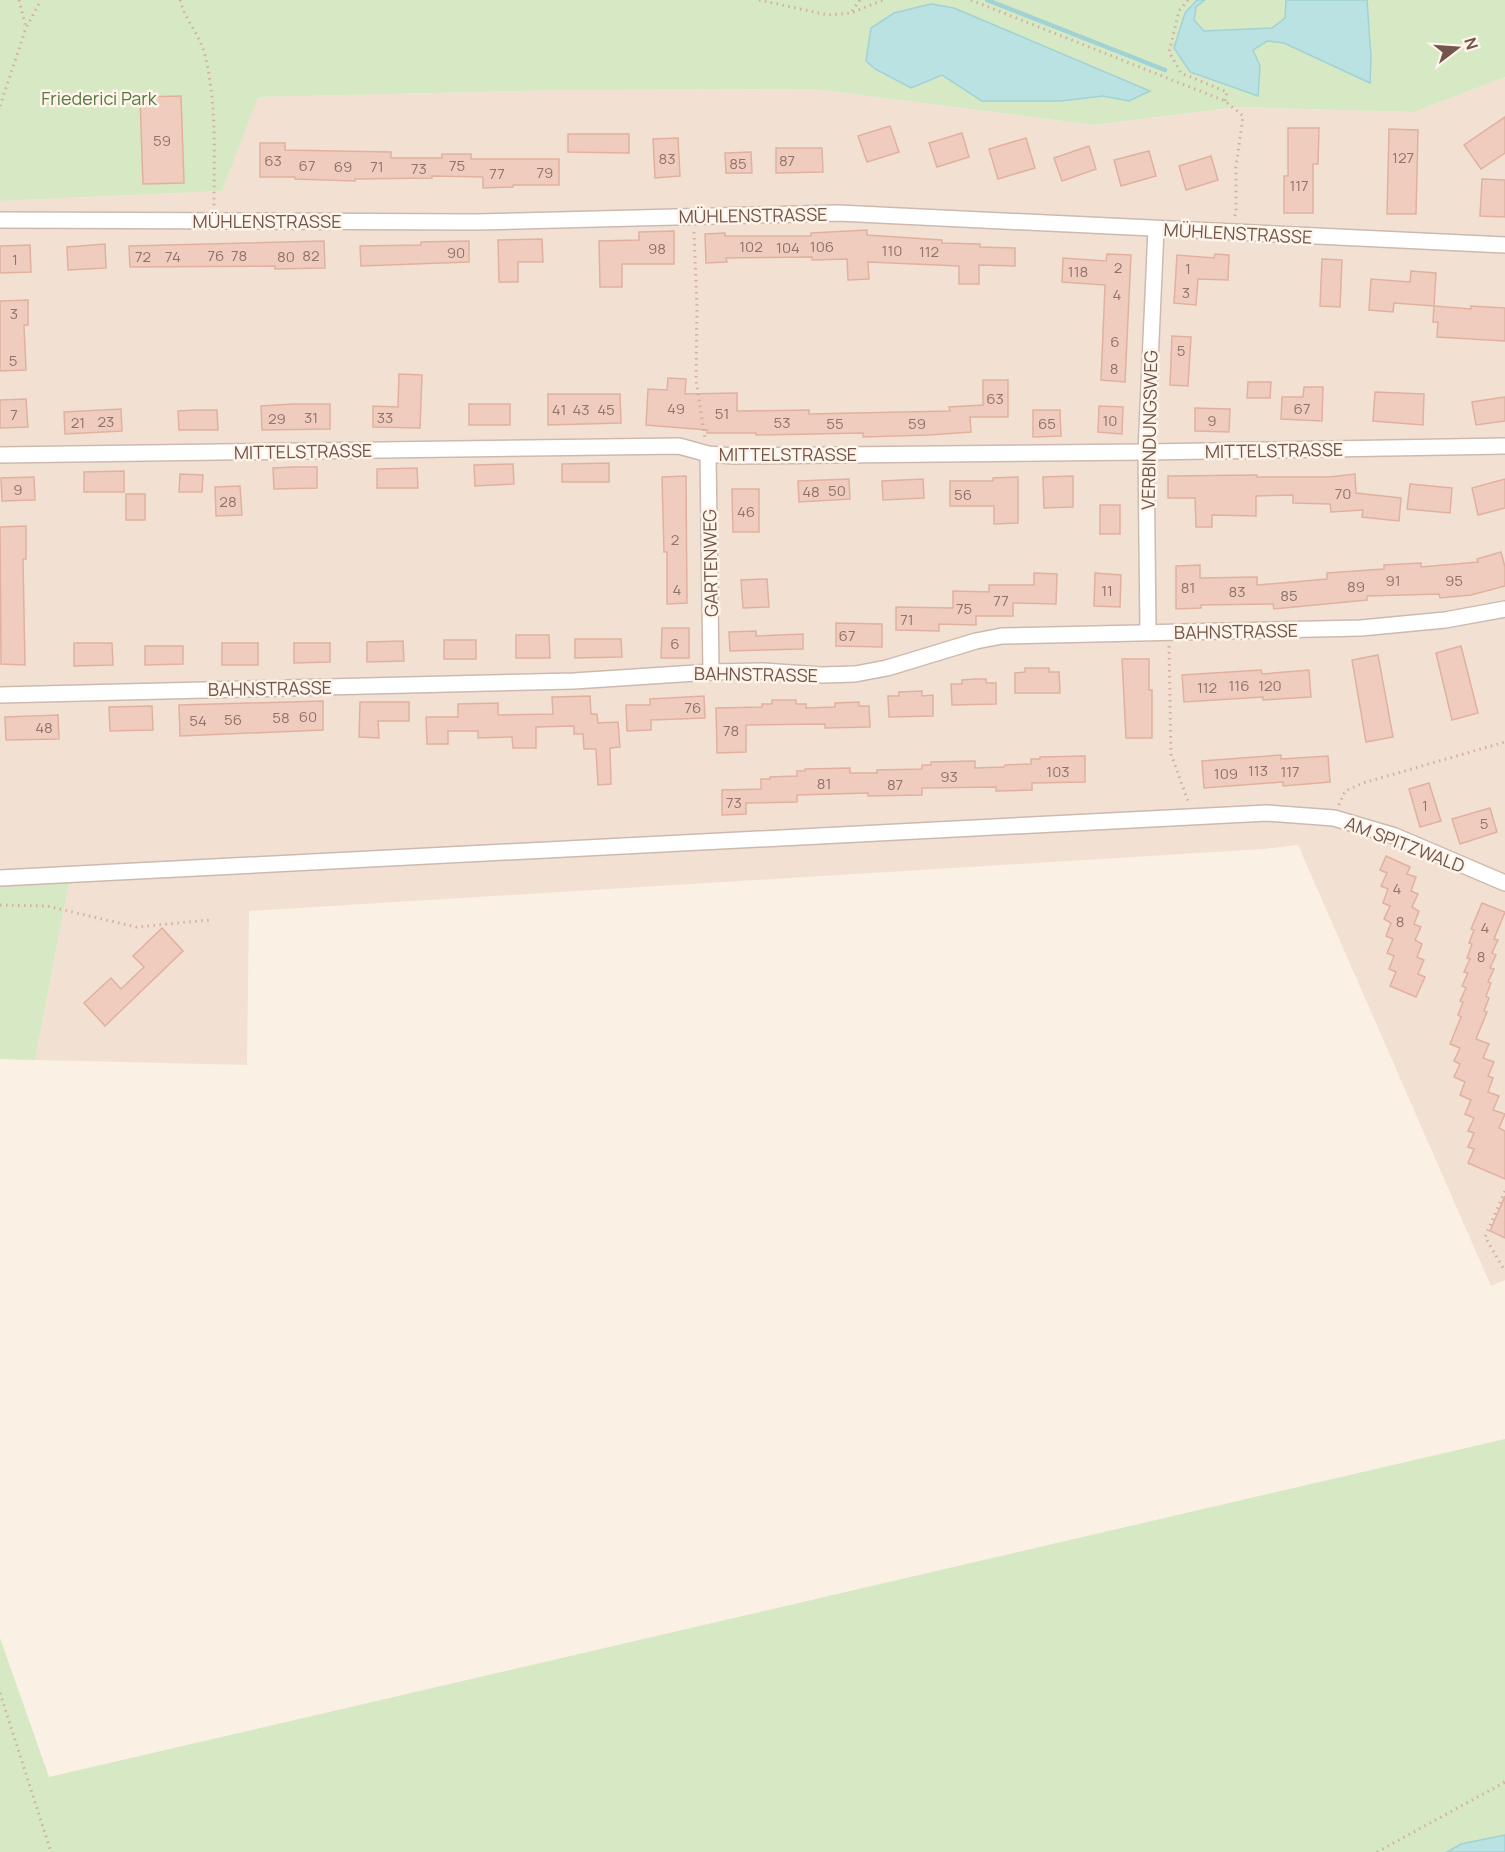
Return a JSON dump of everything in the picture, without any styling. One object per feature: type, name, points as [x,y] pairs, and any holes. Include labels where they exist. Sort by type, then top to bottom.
[{"type":"street","name":"MÜHLENSTRASSE","points":[[0,220],[476,222],[838,213],[1505,245]]},
{"type":"street","name":"VERBINDUNGSWEG","points":[[1148,632],[1146,452],[1156,229]]},
{"type":"street","name":"MITTELSTRASSE","points":[[0,455],[679,446],[708,454],[1146,452],[1505,446]]},
{"type":"street","name":"GARTENWEG","points":[[708,454],[711,672]]},
{"type":"street","name":"BAHNSTRASSE","points":[[0,694],[574,681],[764,670],[822,675],[855,675],[887,668],[976,641],[1002,636],[1361,628],[1435,621],[1505,609]]},
{"type":"street","name":"AM SPITZWALD","points":[[0,878],[1267,813],[1334,818],[1395,836],[1505,883]]},
{"type":"path","points":[[19,0],[26,28]]},
{"type":"path","points":[[0,106],[26,28],[41,0]]},
{"type":"path","points":[[180,0],[204,52],[214,103],[214,221]]},
{"type":"path","points":[[759,0],[828,15],[850,13],[883,0]]},
{"type":"path","points":[[850,13],[860,0]]},
{"type":"path","points":[[971,0],[1225,101],[1243,116],[1236,167],[1236,212],[1229,232]]},
{"type":"path","points":[[1188,0],[1179,11],[1169,52],[1181,73],[1227,93],[1225,101]]},
{"type":"path","points":[[696,217],[694,228],[697,307],[696,380],[708,454]]},
{"type":"path","points":[[1169,632],[1171,754],[1195,817]]},
{"type":"path","points":[[1345,791],[1363,783],[1505,742]]},
{"type":"path","points":[[0,905],[47,906],[136,927],[210,920]]},
{"type":"path","points":[[1505,1191],[1485,1238],[1505,1271]]},
{"type":"path","points":[[0,1694],[51,1852]]},
{"type":"path","points":[[1377,1852],[1505,1782]]},
{"type":"shaded area","points":[[1505,77],[1505,1280],[1491,1286],[1298,845],[1264,849],[249,911],[247,1065],[35,1060],[69,883],[0,886],[0,201],[222,191],[257,97],[564,90],[814,89],[1093,125],[1238,107],[1414,112]]},
{"type":"green space","name":"Friederici Park","points":[[0,0],[1197,0],[1185,13],[1174,48],[1190,72],[1260,66],[1253,50],[1267,41],[1284,43],[1370,83],[1371,57],[1367,0],[1505,0],[1505,77],[1414,112],[1238,107],[1093,125],[814,89],[564,90],[258,97],[222,191],[0,201]],"holes":[[[931,4],[954,8],[1149,92],[1128,101],[1103,96],[1061,101],[982,101],[871,28],[894,13]]]},
{"type":"green space","points":[[1205,0],[1286,0],[1285,18],[1272,28],[1204,31],[1194,20],[1196,7]]},
{"type":"green space","points":[[69,883],[35,1060],[0,1059],[0,886]]},
{"type":"green space","points":[[1505,1439],[1505,1835],[1461,1844],[1447,1852],[0,1852],[0,1638],[49,1777]]},
{"type":"water","points":[[1197,0],[1205,0],[1196,7],[1194,20],[1204,31],[1272,28],[1285,18],[1286,0],[1367,0],[1371,57],[1370,83],[1284,43],[1267,41],[1253,50],[1260,66],[1258,96],[1190,72],[1174,48],[1185,13]]},
{"type":"water","points":[[931,4],[954,8],[1150,91],[1129,101],[1103,96],[1061,101],[982,101],[942,75],[911,88],[875,69],[866,61],[871,28],[894,13]]},
{"type":"water","points":[[1505,1835],[1505,1852],[1447,1852],[1461,1844]]},
{"type":"building","points":[[181,96],[184,183],[143,184],[140,97]]},
{"type":"building","points":[[1505,117],[1505,153],[1481,169],[1464,145]]},
{"type":"building","points":[[890,126],[899,152],[867,162],[858,136]]},
{"type":"building","points":[[1288,128],[1319,128],[1318,164],[1313,164],[1313,213],[1284,213],[1284,176],[1288,176]]},
{"type":"building","points":[[1389,129],[1418,130],[1416,214],[1387,214]]},
{"type":"building","points":[[962,133],[969,157],[937,167],[929,143]]},
{"type":"building","points":[[568,134],[629,134],[629,153],[568,152]]},
{"type":"building","points":[[678,138],[680,176],[655,178],[653,139]]},
{"type":"building","points":[[1026,138],[1035,168],[998,179],[989,149]]},
{"type":"building","points":[[260,143],[285,143],[285,150],[391,152],[391,158],[442,158],[442,154],[471,154],[471,159],[559,159],[559,185],[513,185],[513,187],[483,188],[483,177],[432,176],[432,178],[355,179],[355,181],[260,177]]},
{"type":"building","points":[[1089,146],[1096,169],[1062,181],[1054,158]]},
{"type":"building","points":[[776,148],[822,148],[823,172],[776,173]]},
{"type":"building","points":[[1149,151],[1156,176],[1121,186],[1114,160]]},
{"type":"building","points":[[751,152],[752,173],[726,173],[725,153]]},
{"type":"building","points":[[1211,156],[1218,180],[1186,190],[1179,166]]},
{"type":"building","points":[[1482,179],[1505,180],[1505,217],[1480,216]]},
{"type":"building","points":[[867,230],[867,235],[942,240],[942,243],[980,244],[980,247],[1015,248],[1015,266],[979,265],[979,284],[959,284],[959,266],[868,262],[869,279],[848,280],[847,259],[726,258],[727,262],[706,263],[705,234],[811,236],[811,233]]},
{"type":"building","points":[[674,231],[674,264],[622,264],[622,287],[600,287],[599,241],[639,240],[639,232]]},
{"type":"building","points":[[542,239],[543,262],[518,262],[518,282],[499,282],[498,240]]},
{"type":"building","points":[[324,241],[325,268],[130,267],[129,246]]},
{"type":"building","points":[[469,241],[469,262],[361,266],[360,246]]},
{"type":"building","points":[[105,244],[106,268],[68,270],[67,247]]},
{"type":"building","points":[[30,245],[31,272],[0,273],[0,246]]},
{"type":"building","points":[[1107,254],[1131,255],[1125,382],[1101,380],[1105,285],[1062,282],[1063,258],[1106,261]]},
{"type":"building","points":[[1215,254],[1229,255],[1228,280],[1198,279],[1196,305],[1174,303],[1177,255],[1214,258]]},
{"type":"building","points":[[1322,259],[1342,260],[1340,307],[1320,306]]},
{"type":"building","points":[[1411,271],[1436,273],[1434,306],[1394,303],[1393,312],[1369,310],[1371,279],[1410,282]]},
{"type":"building","points":[[28,300],[28,325],[24,325],[26,370],[0,371],[0,301]]},
{"type":"building","points":[[1434,306],[1471,309],[1471,306],[1505,308],[1505,341],[1437,337],[1438,322],[1433,322]]},
{"type":"building","points":[[1172,336],[1191,337],[1188,386],[1170,385]]},
{"type":"building","points":[[399,374],[422,375],[420,428],[373,427],[373,406],[398,407]]},
{"type":"building","points":[[668,378],[686,379],[685,394],[737,393],[737,411],[809,410],[809,414],[950,411],[949,407],[983,405],[983,380],[1008,380],[1008,417],[970,417],[971,432],[863,437],[863,433],[756,435],[756,433],[707,433],[707,430],[646,425],[648,389],[667,390]]},
{"type":"building","points":[[1248,382],[1271,382],[1270,398],[1247,398]]},
{"type":"building","points":[[1304,387],[1323,387],[1322,421],[1281,419],[1282,397],[1303,397]]},
{"type":"building","points":[[1375,392],[1424,394],[1423,425],[1373,421]]},
{"type":"building","points":[[548,394],[620,394],[621,423],[548,425]]},
{"type":"building","points":[[1505,397],[1505,421],[1476,425],[1472,402]]},
{"type":"building","points":[[26,399],[28,427],[0,428],[0,400]]},
{"type":"building","points":[[330,404],[330,429],[262,430],[261,406]]},
{"type":"building","points":[[469,404],[510,404],[510,425],[469,425]]},
{"type":"building","points":[[1099,406],[1123,407],[1122,434],[1098,432]]},
{"type":"building","points":[[1195,408],[1230,409],[1229,432],[1195,431]]},
{"type":"building","points":[[121,409],[122,431],[65,434],[64,412]]},
{"type":"building","points":[[217,410],[218,430],[179,430],[178,411]]},
{"type":"building","points":[[1033,410],[1060,410],[1061,436],[1033,437]]},
{"type":"building","points":[[609,463],[609,482],[562,482],[562,464]]},
{"type":"building","points":[[513,464],[514,484],[475,486],[474,465]]},
{"type":"building","points":[[317,467],[317,488],[274,489],[273,468]]},
{"type":"building","points":[[417,468],[418,488],[377,488],[377,469]]},
{"type":"building","points":[[124,471],[124,492],[84,492],[84,472]]},
{"type":"building","points":[[180,474],[203,475],[202,492],[179,492]]},
{"type":"building","points":[[1355,474],[1356,493],[1401,498],[1399,521],[1362,517],[1363,510],[1331,512],[1330,504],[1293,503],[1293,495],[1256,496],[1256,516],[1212,515],[1212,527],[1196,527],[1195,498],[1168,498],[1168,476],[1329,477]]},
{"type":"building","points":[[686,476],[687,603],[667,604],[667,552],[664,552],[662,477]]},
{"type":"building","points":[[1073,476],[1073,507],[1044,508],[1043,477]]},
{"type":"building","points":[[34,477],[35,500],[2,501],[1,478]]},
{"type":"building","points":[[1018,477],[1018,523],[994,524],[994,506],[950,506],[950,481],[993,481],[993,478]]},
{"type":"building","points":[[849,479],[850,499],[799,502],[798,481]]},
{"type":"building","points":[[923,479],[924,498],[883,500],[882,481]]},
{"type":"building","points":[[1505,479],[1505,508],[1478,515],[1472,488]]},
{"type":"building","points":[[1410,484],[1452,488],[1450,513],[1407,509]]},
{"type":"building","points":[[240,486],[242,515],[216,516],[215,487]]},
{"type":"building","points":[[732,489],[759,489],[759,532],[733,532]]},
{"type":"building","points":[[126,494],[145,494],[145,520],[126,520]]},
{"type":"building","points":[[1100,505],[1120,505],[1120,534],[1100,534]]},
{"type":"building","points":[[26,526],[26,559],[23,559],[25,665],[1,664],[0,527]]},
{"type":"building","points":[[1501,552],[1505,567],[1505,586],[1471,595],[1440,598],[1439,594],[1367,596],[1367,600],[1274,609],[1273,604],[1201,605],[1201,608],[1176,609],[1176,566],[1200,565],[1200,578],[1257,577],[1257,585],[1327,579],[1327,573],[1384,569],[1384,565],[1421,563],[1421,567],[1478,562],[1477,559]]},
{"type":"building","points":[[1034,573],[1057,574],[1056,604],[1013,603],[1013,616],[976,616],[976,625],[939,624],[939,631],[896,630],[896,607],[953,608],[953,591],[989,592],[989,585],[1034,585]]},
{"type":"building","points":[[1095,573],[1121,575],[1120,607],[1094,606]]},
{"type":"building","points":[[767,579],[769,607],[743,608],[741,580]]},
{"type":"building","points":[[836,623],[882,624],[882,647],[836,646]]},
{"type":"building","points":[[662,628],[689,628],[689,658],[661,658]]},
{"type":"building","points":[[756,631],[756,636],[803,634],[803,649],[730,651],[729,632]]},
{"type":"building","points":[[516,635],[549,635],[550,658],[516,658]]},
{"type":"building","points":[[575,639],[621,639],[622,657],[575,658]]},
{"type":"building","points":[[444,640],[476,640],[476,659],[444,659]]},
{"type":"building","points":[[403,641],[404,661],[367,662],[367,642]]},
{"type":"building","points":[[74,643],[112,643],[113,665],[74,666]]},
{"type":"building","points":[[222,643],[258,643],[258,665],[222,665]]},
{"type":"building","points":[[294,643],[330,643],[330,662],[294,663]]},
{"type":"building","points":[[145,646],[183,646],[183,664],[145,665]]},
{"type":"building","points":[[1461,646],[1478,713],[1452,720],[1436,653]]},
{"type":"building","points":[[1378,655],[1393,737],[1366,742],[1352,660]]},
{"type":"building","points":[[1122,659],[1149,659],[1149,690],[1152,690],[1152,738],[1126,738]]},
{"type":"building","points":[[1025,668],[1049,668],[1049,672],[1059,672],[1060,693],[1015,693],[1015,673],[1025,672]]},
{"type":"building","points":[[1261,670],[1262,674],[1309,670],[1311,697],[1263,700],[1263,697],[1184,702],[1182,675]]},
{"type":"building","points":[[986,679],[986,683],[996,683],[996,704],[952,705],[951,684],[962,684],[962,680]]},
{"type":"building","points":[[922,691],[922,696],[933,695],[933,716],[889,717],[888,696],[899,696],[899,692]]},
{"type":"building","points":[[590,696],[591,714],[597,714],[598,723],[618,722],[620,747],[610,748],[611,784],[598,785],[596,749],[584,749],[583,734],[574,734],[574,726],[536,727],[536,748],[513,748],[512,737],[478,738],[478,731],[448,731],[448,744],[427,744],[426,717],[458,717],[458,704],[498,703],[498,715],[553,714],[552,697]]},
{"type":"building","points":[[704,696],[705,718],[651,720],[651,730],[627,731],[626,705],[650,705],[650,699]]},
{"type":"building","points":[[772,700],[796,700],[796,704],[806,704],[806,708],[835,707],[835,703],[859,702],[859,706],[869,706],[870,727],[825,728],[825,724],[746,725],[746,752],[717,753],[716,708],[762,707],[762,704],[772,704]]},
{"type":"building","points":[[323,701],[323,730],[180,736],[179,705]]},
{"type":"building","points":[[360,702],[409,702],[409,721],[378,721],[379,738],[359,737]]},
{"type":"building","points":[[152,706],[153,730],[110,731],[109,707]]},
{"type":"building","points":[[58,715],[59,739],[6,740],[5,717]]},
{"type":"building","points":[[1281,755],[1281,759],[1328,756],[1330,782],[1283,786],[1283,782],[1204,788],[1202,761]]},
{"type":"building","points":[[1085,756],[1085,782],[1032,783],[1032,790],[996,791],[996,787],[922,788],[922,795],[868,796],[868,793],[797,795],[797,802],[746,803],[746,814],[722,815],[722,790],[761,789],[761,779],[797,776],[797,771],[805,771],[805,769],[850,768],[850,773],[877,773],[877,770],[922,769],[922,765],[931,765],[931,762],[975,761],[975,768],[1004,767],[1005,765],[1031,764],[1031,759],[1040,759],[1040,757]]},
{"type":"building","points":[[1429,783],[1441,821],[1420,827],[1409,789]]},
{"type":"building","points":[[1490,808],[1497,832],[1460,844],[1452,819]]},
{"type":"building","points":[[1386,856],[1410,867],[1407,874],[1416,877],[1411,891],[1418,894],[1412,907],[1419,911],[1414,924],[1421,927],[1415,940],[1422,944],[1417,957],[1424,960],[1418,974],[1425,977],[1416,997],[1390,986],[1396,972],[1389,969],[1394,956],[1387,953],[1393,939],[1386,936],[1391,923],[1384,919],[1390,906],[1383,903],[1388,889],[1381,886],[1387,873],[1380,870]]},
{"type":"building","points":[[1482,903],[1505,912],[1494,939],[1498,940],[1492,953],[1496,955],[1490,968],[1494,969],[1488,982],[1491,983],[1486,996],[1489,998],[1484,1011],[1487,1012],[1476,1039],[1489,1044],[1483,1058],[1494,1062],[1488,1076],[1493,1078],[1488,1092],[1499,1096],[1493,1110],[1505,1114],[1499,1128],[1505,1131],[1505,1179],[1468,1163],[1474,1149],[1468,1147],[1474,1133],[1468,1131],[1474,1118],[1465,1114],[1471,1100],[1460,1095],[1465,1082],[1454,1077],[1460,1064],[1454,1061],[1460,1048],[1450,1044],[1461,1017],[1458,1015],[1463,1002],[1460,1001],[1466,988],[1462,986],[1468,973],[1464,972],[1470,959],[1467,958],[1472,944],[1469,943],[1474,930],[1471,929]]},
{"type":"building","points":[[162,928],[183,951],[105,1026],[84,1003],[111,978],[121,989],[144,967],[133,956]]},
{"type":"building","points":[[1505,1196],[1505,1238],[1490,1231]]},
{"type":"waterway","points":[[987,0],[1165,70]]}]
